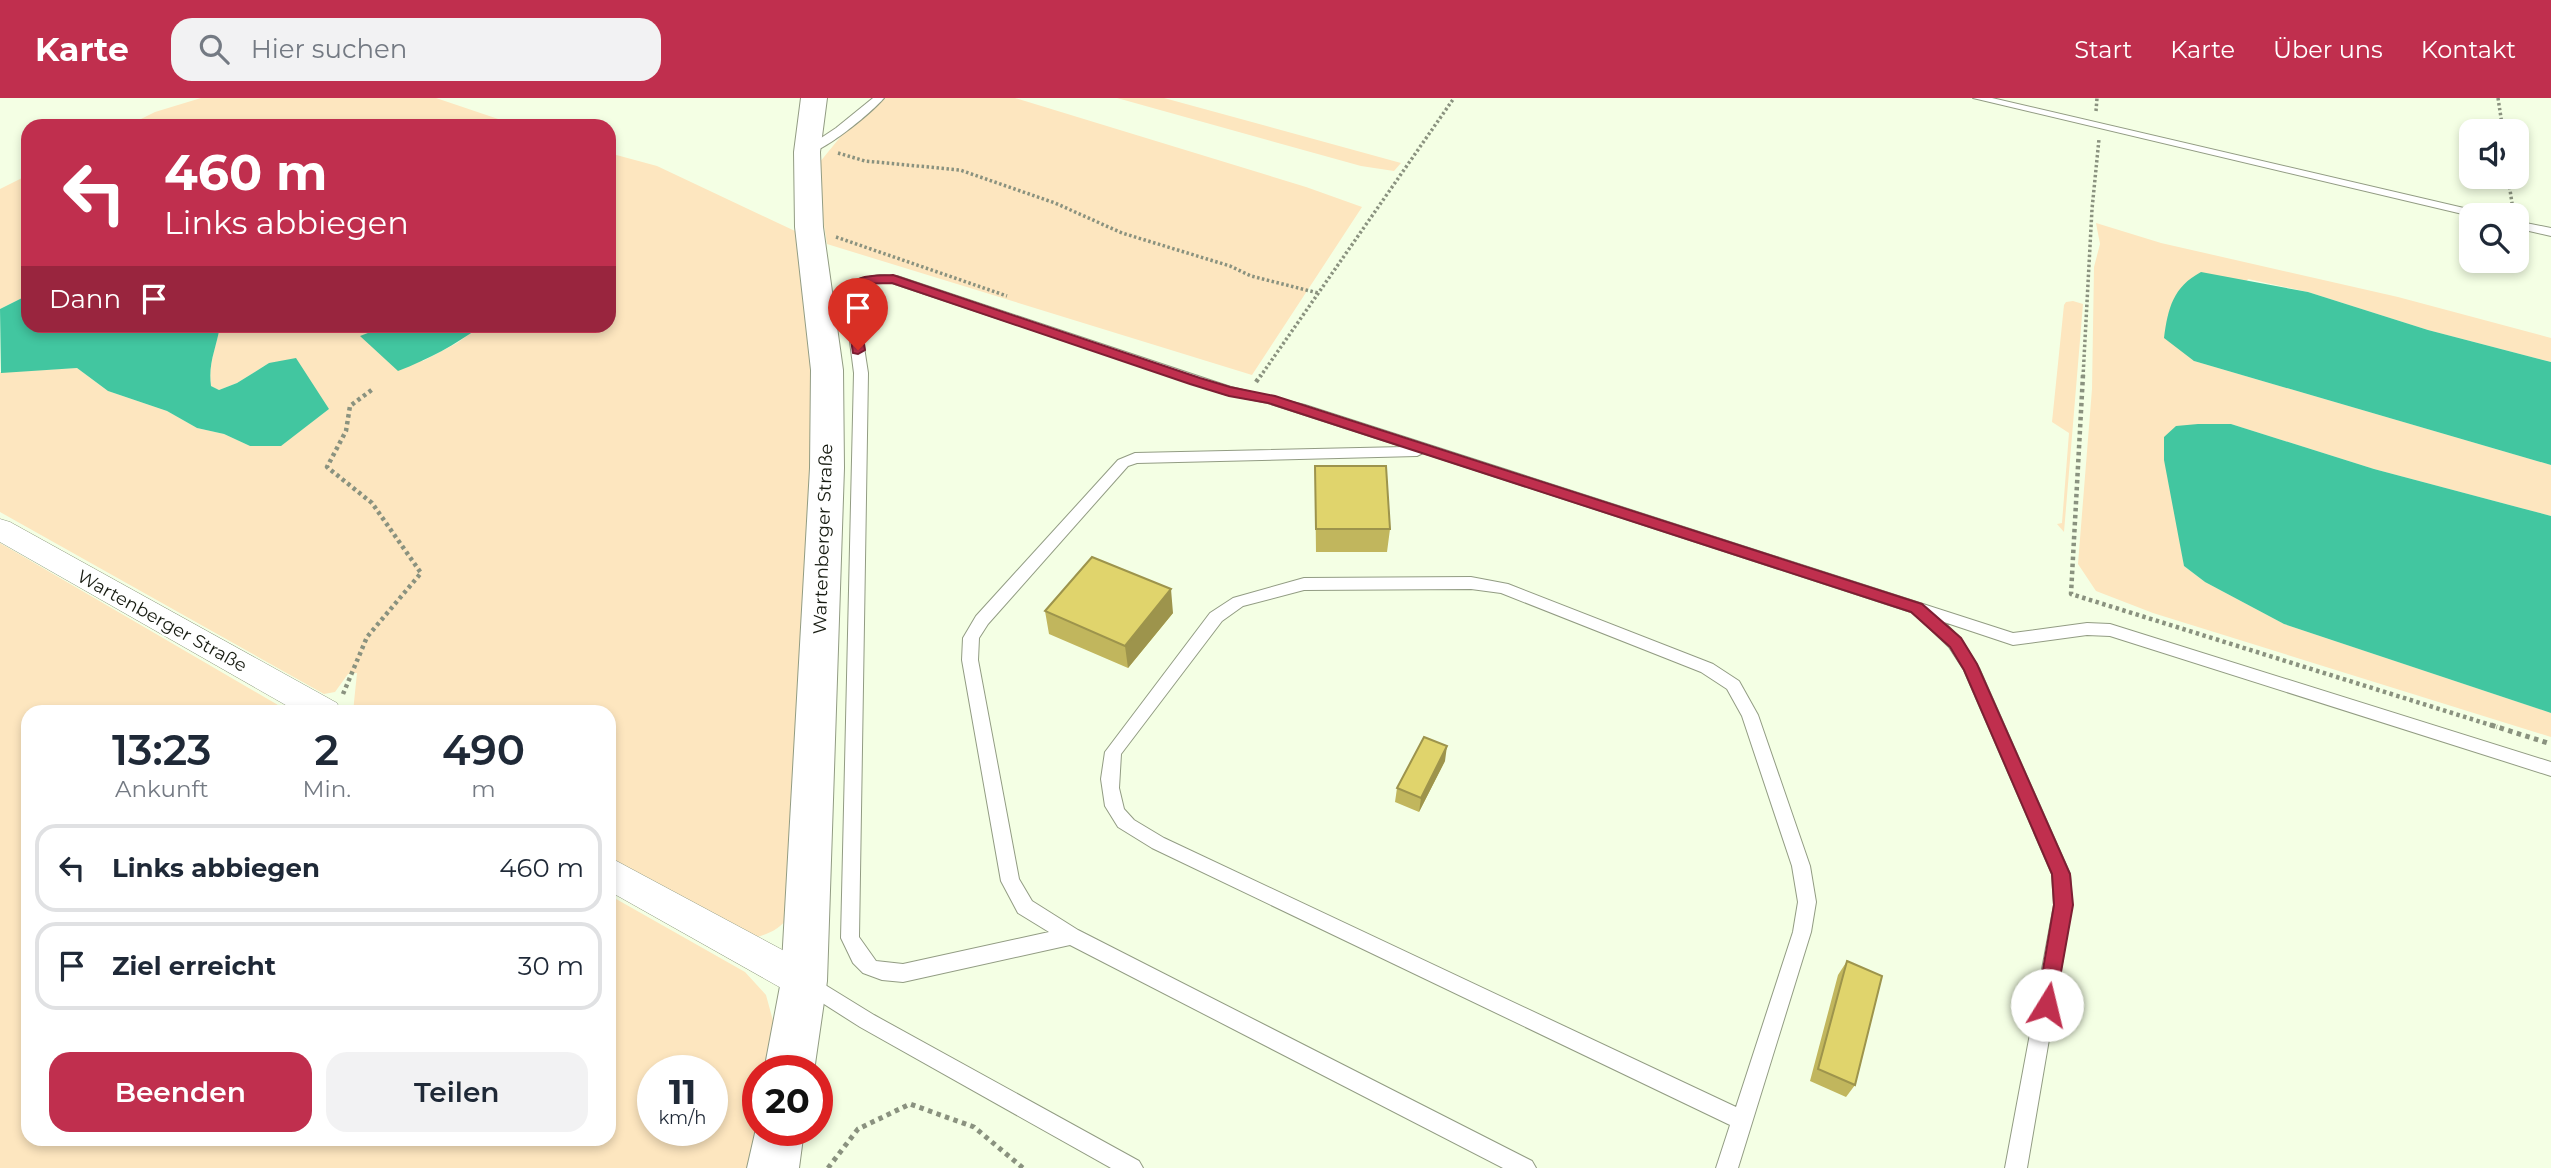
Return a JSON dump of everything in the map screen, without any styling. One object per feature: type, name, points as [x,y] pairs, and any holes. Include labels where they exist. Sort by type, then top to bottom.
[{"type":"main road","name":"Wartenberger Straße","points":[[792,1055],[804,981],[814,794],[828,409],[827,370],[809,228],[814,98]]},
{"type":"main road","points":[[773,1168],[776,1146]]},
{"type":"street","name":"Wartenberger Straße","points":[[0,529],[325,705]]},
{"type":"street","points":[[616,877],[804,981]]},
{"type":"lane","points":[[813,148],[879,98]]},
{"type":"lane","points":[[1978,98],[2459,210]]},
{"type":"lane","points":[[2529,227],[2551,232]]},
{"type":"lane","points":[[1071,936],[903,973],[874,971],[860,959],[850,938],[861,407],[861,373],[850,295],[853,287],[861,281],[893,279],[1195,381],[1270,399],[2013,639],[2087,629],[2110,630],[2551,769]]},
{"type":"lane","points":[[1431,450],[1135,458],[1123,463],[982,620],[971,638],[970,660],[1010,881],[1025,907],[1071,936],[1525,1168]]},
{"type":"lane","points":[[1727,1168],[1802,932],[1807,902],[1801,866],[1750,715],[1733,685],[1707,668],[1503,588],[1448,583],[1304,584],[1238,601],[1216,617],[1113,752],[1108,777],[1113,801],[1124,821],[1158,843],[1742,1120]]},
{"type":"lane","points":[[1916,608],[1955,643],[1971,668],[2061,874],[2062,917],[2016,1168]]},
{"type":"lane","points":[[804,981],[867,1021],[1132,1168]]},
{"type":"path","points":[[1255,382],[1454,98]]},
{"type":"path","points":[[2097,98],[2093,120],[2099,138],[2092,209],[2071,594],[2551,744]]},
{"type":"path","points":[[2498,98],[2501,119]]},
{"type":"path","points":[[813,148],[865,161],[960,170],[1055,203],[1122,233],[1230,266],[1251,276],[1318,293]]},
{"type":"path","points":[[333,705],[347,687],[366,637],[411,591],[421,573],[372,503],[327,467],[346,432],[350,406],[373,388]]},
{"type":"path","points":[[828,1168],[858,1129],[909,1104],[974,1127],[1023,1168]]},
{"type":"shaded area","points":[[201,98],[436,98],[498,119],[141,119]]},
{"type":"shaded area","points":[[885,98],[1015,98],[1306,187],[1362,207],[1252,375],[827,244],[815,168],[846,130]]},
{"type":"shaded area","points":[[1117,98],[1164,98],[1401,163],[1394,171],[1361,166]]},
{"type":"shaded area","points":[[616,155],[657,166],[795,231],[815,405],[789,916],[775,930],[757,937],[616,861],[616,705],[354,705],[357,673],[348,674],[335,692],[324,694],[0,512],[0,372],[77,368],[108,391],[167,411],[197,428],[224,434],[250,446],[280,446],[329,409],[269,363],[237,383],[219,390],[211,386],[211,362],[218,333],[388,333],[423,361],[471,333],[616,333]]},
{"type":"shaded area","points":[[21,178],[21,298],[0,309],[0,189]]},
{"type":"shaded area","points":[[2096,223],[2161,243],[2398,297],[2551,338],[2551,362],[2428,330],[2308,292],[2248,279],[2194,361],[2551,465],[2551,516],[2374,469],[2231,424],[2178,527],[2184,566],[2205,582],[2284,624],[2551,713],[2551,737],[2153,613],[2096,591],[2078,564],[2092,389],[2094,267],[2100,244]]},
{"type":"shaded area","points":[[2201,272],[2308,292],[2428,330],[2551,362],[2551,465],[2194,361],[2164,338],[2174,299],[2184,284]]},
{"type":"shaded area","points":[[21,298],[21,333],[218,333],[211,363],[211,386],[219,390],[237,383],[269,363],[296,358],[329,409],[281,446],[250,446],[224,434],[197,428],[167,411],[108,391],[77,368],[1,373],[0,309]]},
{"type":"shaded area","points":[[2073,301],[2083,304],[2064,532],[2057,524],[2062,523],[2069,433],[2052,422],[2064,305]]},
{"type":"shaded area","points":[[368,333],[470,333],[441,351],[398,371],[360,336]]},
{"type":"shaded area","points":[[2231,424],[2374,469],[2551,516],[2551,713],[2284,624],[2205,582],[2184,566],[2164,460],[2164,437],[2176,426]]},
{"type":"shaded area","points":[[0,543],[278,705],[21,705],[21,1146],[616,1146],[616,899],[745,972],[766,995],[777,1035],[775,1055],[742,1055],[742,1146],[756,1146],[756,1168],[0,1168]]},
{"type":"building","points":[[1315,466],[1386,466],[1390,529],[1316,529]]},
{"type":"building","points":[[1092,557],[1171,589],[1125,646],[1045,611]]},
{"type":"building","points":[[1424,737],[1447,746],[1421,798],[1397,788]]},
{"type":"building","points":[[1847,961],[1882,976],[1855,1085],[1818,1069]]},
{"type":"route","points":[[858,350],[850,295],[853,287],[861,281],[893,279],[1195,381],[1270,399],[1916,608],[1942,628],[1971,668],[2061,874],[2063,905],[2047,1005]]}]
